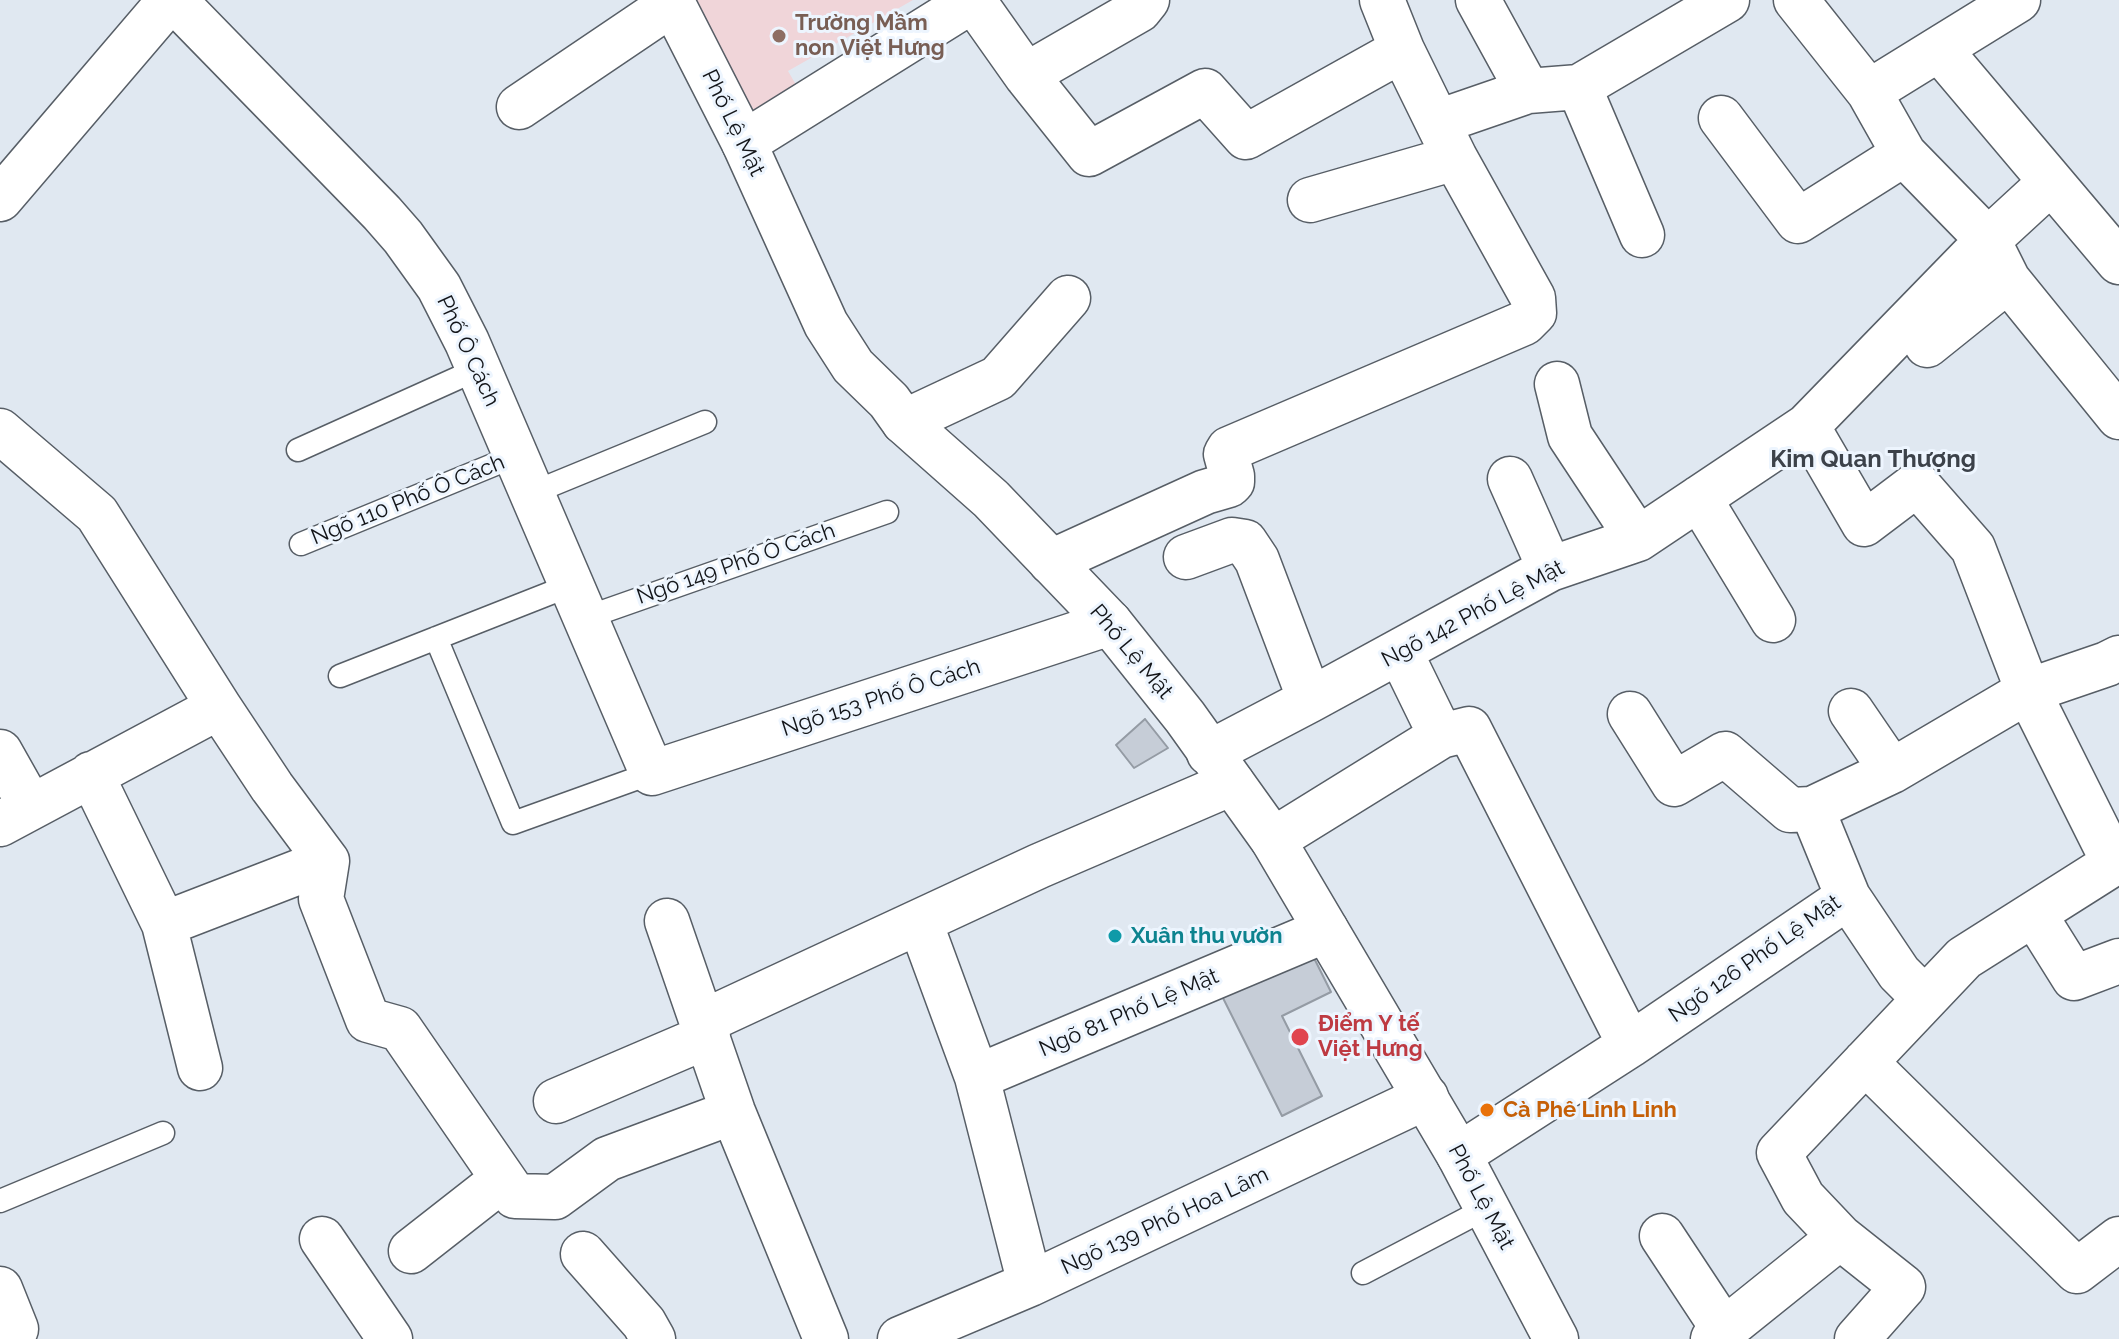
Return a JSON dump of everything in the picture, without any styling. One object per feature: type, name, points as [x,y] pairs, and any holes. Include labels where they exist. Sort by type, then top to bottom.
[{"type":"street","points":[[3,188],[172,0]]},
{"type":"street","name":"Phố Ô Cách","points":[[172,0],[371,202],[403,237],[439,287],[455,315],[652,773]]},
{"type":"street","points":[[744,143],[973,0],[1026,75],[1089,154],[1205,91],[1246,137],[1402,50]]},
{"type":"street","points":[[1026,75],[1139,10],[1147,0]]},
{"type":"street","points":[[1051,562],[1205,492],[1229,485],[1232,482],[1226,454],[1229,449],[1524,323],[1534,313],[1533,298],[1447,140],[1402,50],[1382,0]]},
{"type":"street","points":[[1478,0],[1528,91]]},
{"type":"street","points":[[1310,200],[1447,140],[1528,91],[1579,87],[1727,0]]},
{"type":"street","points":[[1796,0],[1869,92],[1904,154],[1988,240],[2008,280],[2119,417]]},
{"type":"street","points":[[1869,92],[2018,0]]},
{"type":"street","points":[[519,107],[672,2]]},
{"type":"street","name":"Phố Lệ Mật","points":[[672,2],[744,143],[826,324],[853,366],[889,401],[904,422],[991,499],[1110,623],[1185,717],[1273,840],[1459,1155],[1556,1339]]},
{"type":"street","points":[[1939,49],[2118,259]]},
{"type":"street","points":[[1579,87],[1642,235]]},
{"type":"street","points":[[1721,118],[1798,221],[1904,154]]},
{"type":"street","name":"Ngõ 142 Phố Lệ Mật","points":[[556,1101],[1039,866],[1221,768],[1310,700],[1550,569],[1638,539],[1807,426],[1988,240],[2051,182]]},
{"type":"street","points":[[1927,345],[2008,280]]},
{"type":"street","points":[[904,422],[998,378],[1068,298]]},
{"type":"street","points":[[1557,384],[1570,436],[1638,539]]},
{"type":"street","points":[[1807,426],[1864,524],[1917,484],[1973,548],[2028,691],[2114,863],[1964,958],[1779,1153],[1803,1198],[1840,1237],[1903,1287],[1857,1339]]},
{"type":"street","points":[[0,431],[97,514],[272,787],[327,861],[321,899],[368,1020],[400,1029],[515,1196],[555,1197],[607,1159],[733,1112]]},
{"type":"street","points":[[1510,479],[1550,569]]},
{"type":"street","points":[[1699,498],[1773,620]]},
{"type":"street","points":[[1186,557],[1232,540],[1245,542],[1257,560],[1310,700]]},
{"type":"street","name":"Ngõ 153 Phố Ô Cách","points":[[652,773],[1110,623]]},
{"type":"street","points":[[1400,652],[1441,736]]},
{"type":"street","points":[[1630,714],[1674,784],[1725,754],[1790,810],[1812,809],[1892,771],[2028,691],[2119,658]]},
{"type":"street","points":[[0,752],[16,815],[219,707]]},
{"type":"street","points":[[1851,711],[1892,771]]},
{"type":"street","points":[[1273,840],[1441,736],[1469,729],[1630,1045]]},
{"type":"street","points":[[91,774],[164,924],[200,1068]]},
{"type":"street","name":"Ngõ 126 Phố Lệ Mật","points":[[1459,1155],[1630,1045],[1848,897],[1812,809]]},
{"type":"street","points":[[164,924],[327,861]]},
{"type":"street","points":[[1848,897],[1899,973],[1925,999]]},
{"type":"street","points":[[2034,914],[2074,978],[2119,961]]},
{"type":"street","points":[[667,921],[733,1112],[826,1339]]},
{"type":"street","points":[[920,922],[977,1077],[1030,1284]]},
{"type":"street","name":"Ngõ 81 Phố Lệ Mật","points":[[977,1077],[1326,930]]},
{"type":"street","points":[[1865,1062],[2077,1271],[2119,1239]]},
{"type":"street","name":"Ngõ 139 Phố Hoa Lâm","points":[[919,1335],[1426,1097]]},
{"type":"street","points":[[411,1251],[503,1179]]},
{"type":"street","points":[[1662,1236],[1718,1334],[1840,1237]]},
{"type":"street","points":[[322,1239],[390,1339]]},
{"type":"street","points":[[583,1254],[644,1323],[653,1339]]},
{"type":"street","points":[[0,1289],[16,1329]]},
{"type":"lane","points":[[298,450],[478,369]]},
{"type":"lane","name":"Ngõ 110 Phố Ô Cách","points":[[301,544],[524,474],[705,422]]},
{"type":"lane","name":"Ngõ 149 Phố Ô Cách","points":[[340,676],[436,638],[578,601],[887,512]]},
{"type":"lane","points":[[436,638],[513,823],[652,773]]},
{"type":"lane","points":[[0,1201],[163,1133]]},
{"type":"lane","points":[[1363,1273],[1487,1208]]},
{"type":"shaded area","name":"Trường Mầm non Việt Hưng","points":[[689,0],[913,0],[788,71],[799,90],[752,113]]},
{"type":"building","points":[[1145,719],[1168,748],[1134,768],[1116,745]]},
{"type":"building","points":[[1310,950],[1331,992],[1282,1016],[1322,1096],[1282,1116],[1221,994]]},
{"type":"place","name":"Trường Mầm non Việt Hưng","points":[[779,36]]},
{"type":"place","name":"Xuân thu vườn","points":[[1115,936]]},
{"type":"place","name":"Điểm Y tế Việt Hưng","points":[[1300,1037]]},
{"type":"place","name":"Cà Phê Linh Linh","points":[[1487,1110]]},
{"type":"district","name":"Kim Quan Thượng","points":[[1873,460]]}]
